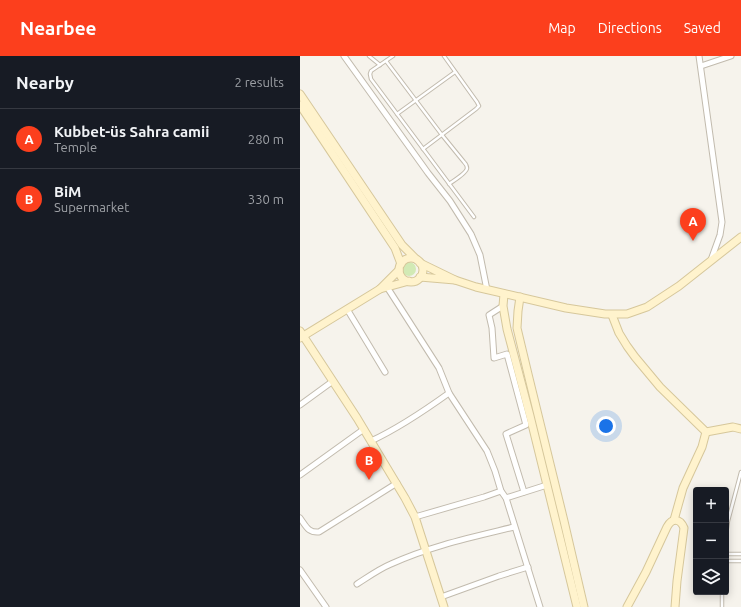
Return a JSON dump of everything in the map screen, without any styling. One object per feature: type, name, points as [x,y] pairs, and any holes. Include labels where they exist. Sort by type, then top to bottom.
[{"type":"main road","points":[[300,94],[303,107],[395,248],[402,278],[408,281]]},
{"type":"main road","points":[[303,107],[402,245],[422,267],[420,278]]},
{"type":"main road","points":[[383,288],[404,260],[411,258],[455,280],[487,290],[566,308],[605,314],[627,314],[647,307],[679,286],[741,236]]},
{"type":"main road","points":[[444,607],[415,517],[364,429],[301,335],[383,288],[420,278],[455,280]]},
{"type":"main road","points":[[504,294],[503,306],[507,329],[547,485],[576,607]]},
{"type":"main road","points":[[520,297],[518,328],[584,607]]},
{"type":"main road","points":[[612,314],[619,333],[626,346],[660,387],[706,432]]},
{"type":"main road","points":[[706,432],[734,427],[741,429]]},
{"type":"main road","points":[[627,607],[646,572],[667,527],[670,522],[674,520],[683,488],[702,447],[706,432]]},
{"type":"main road","points":[[674,520],[682,523],[684,528],[675,607]]},
{"type":"street","points":[[344,56],[428,173],[450,201],[470,234],[480,255],[487,290]]},
{"type":"street","points":[[699,56],[722,222],[720,235],[712,260]]},
{"type":"street","points":[[701,66],[731,56]]},
{"type":"street","points":[[383,288],[439,368],[448,393],[487,451],[501,491],[506,498],[540,607]]},
{"type":"street","points":[[503,306],[489,315],[492,328],[494,358],[507,354],[526,425],[506,434],[524,492]]},
{"type":"street","points":[[346,309],[385,372]]},
{"type":"street","points":[[300,405],[333,381]]},
{"type":"street","points":[[371,441],[414,417],[448,393]]},
{"type":"street","points":[[300,475],[364,429]]},
{"type":"street","points":[[300,518],[309,530],[312,532],[319,532],[396,483]]},
{"type":"street","points":[[506,498],[547,485]]},
{"type":"street","points":[[415,517],[501,491]]},
{"type":"street","points":[[357,584],[390,564],[460,540],[514,527]]},
{"type":"street","points":[[441,598],[499,576],[528,567]]},
{"type":"street","points":[[300,570],[326,607]]},
{"type":"lane","points":[[369,56],[380,65]]},
{"type":"lane","points":[[393,56],[371,71],[371,79],[474,217]]},
{"type":"lane","points":[[423,149],[479,106],[444,56]]},
{"type":"lane","points":[[386,61],[467,166],[465,172],[449,184]]},
{"type":"lane","points":[[397,114],[455,72]]},
{"type":"lane","points":[[728,523],[741,472]]},
{"type":"lane","points":[[729,554],[741,554]]},
{"type":"lane","points":[[729,560],[741,561]]},
{"type":"lane","points":[[722,595],[722,607]]},
{"type":"green space","points":[[409,262],[414,264],[416,269],[414,274],[409,276],[404,274],[402,269],[404,264]]},
{"type":"place","name":"Kubbet-üs Sahra camii","points":[[693,241]]},
{"type":"place","name":"BiM","points":[[369,480]]}]
